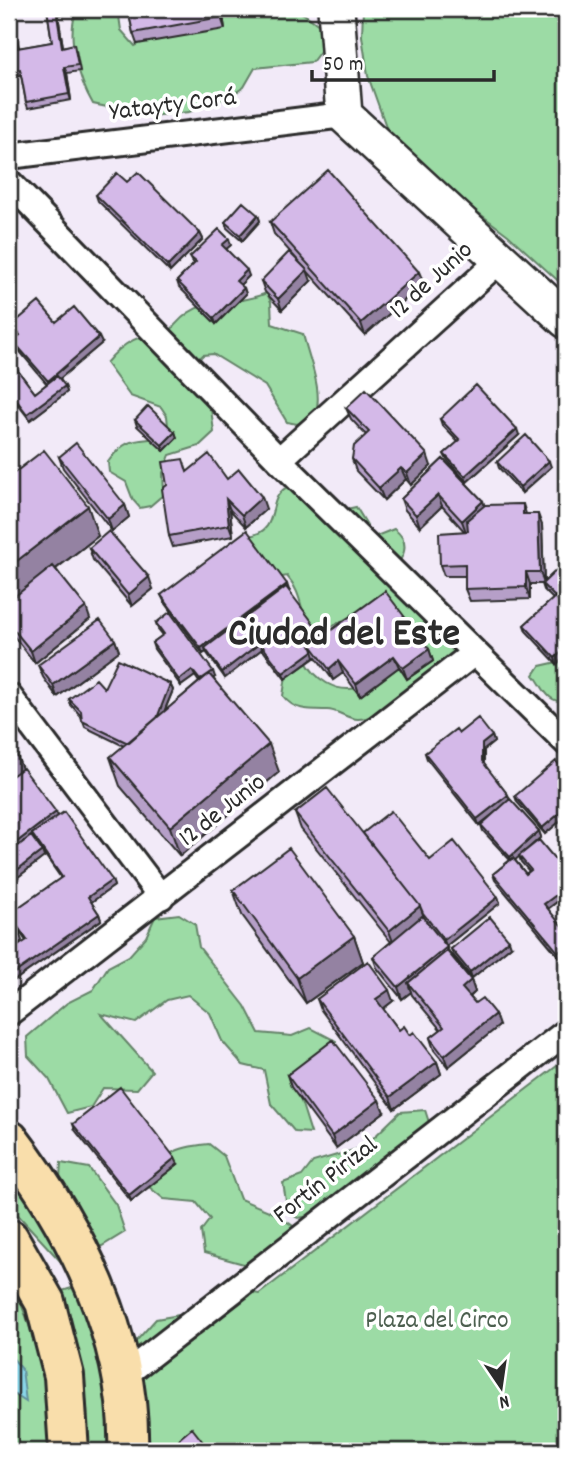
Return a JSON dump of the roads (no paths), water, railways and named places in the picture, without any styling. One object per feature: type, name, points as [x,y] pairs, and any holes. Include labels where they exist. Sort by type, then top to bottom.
[{"type":"main road","points":[[9,1140],[62,1217],[89,1269],[122,1377],[128,1451]]},
{"type":"main road","points":[[9,1239],[45,1303],[64,1376],[69,1451]]},
{"type":"street","points":[[336,9],[344,115],[566,320]]},
{"type":"street","name":"Yatayty Corá","points":[[9,156],[344,115]]},
{"type":"street","points":[[9,181],[279,460],[473,654],[566,742]]},
{"type":"street","name":"12 de Junio","points":[[279,460],[500,260]]},
{"type":"street","name":"12 de Junio","points":[[9,1013],[473,654]]},
{"type":"street","points":[[9,696],[161,897]]},
{"type":"street","name":"Fortín Pirizal","points":[[122,1377],[566,1032]]},
{"type":"water","points":[[9,1354],[22,1369],[26,1402],[9,1391]]},
{"type":"district","name":"Ciudad del Este","points":[[344,636]]},
{"type":"park label","name":"Plaza del Circo","points":[[437,1321]]}]
